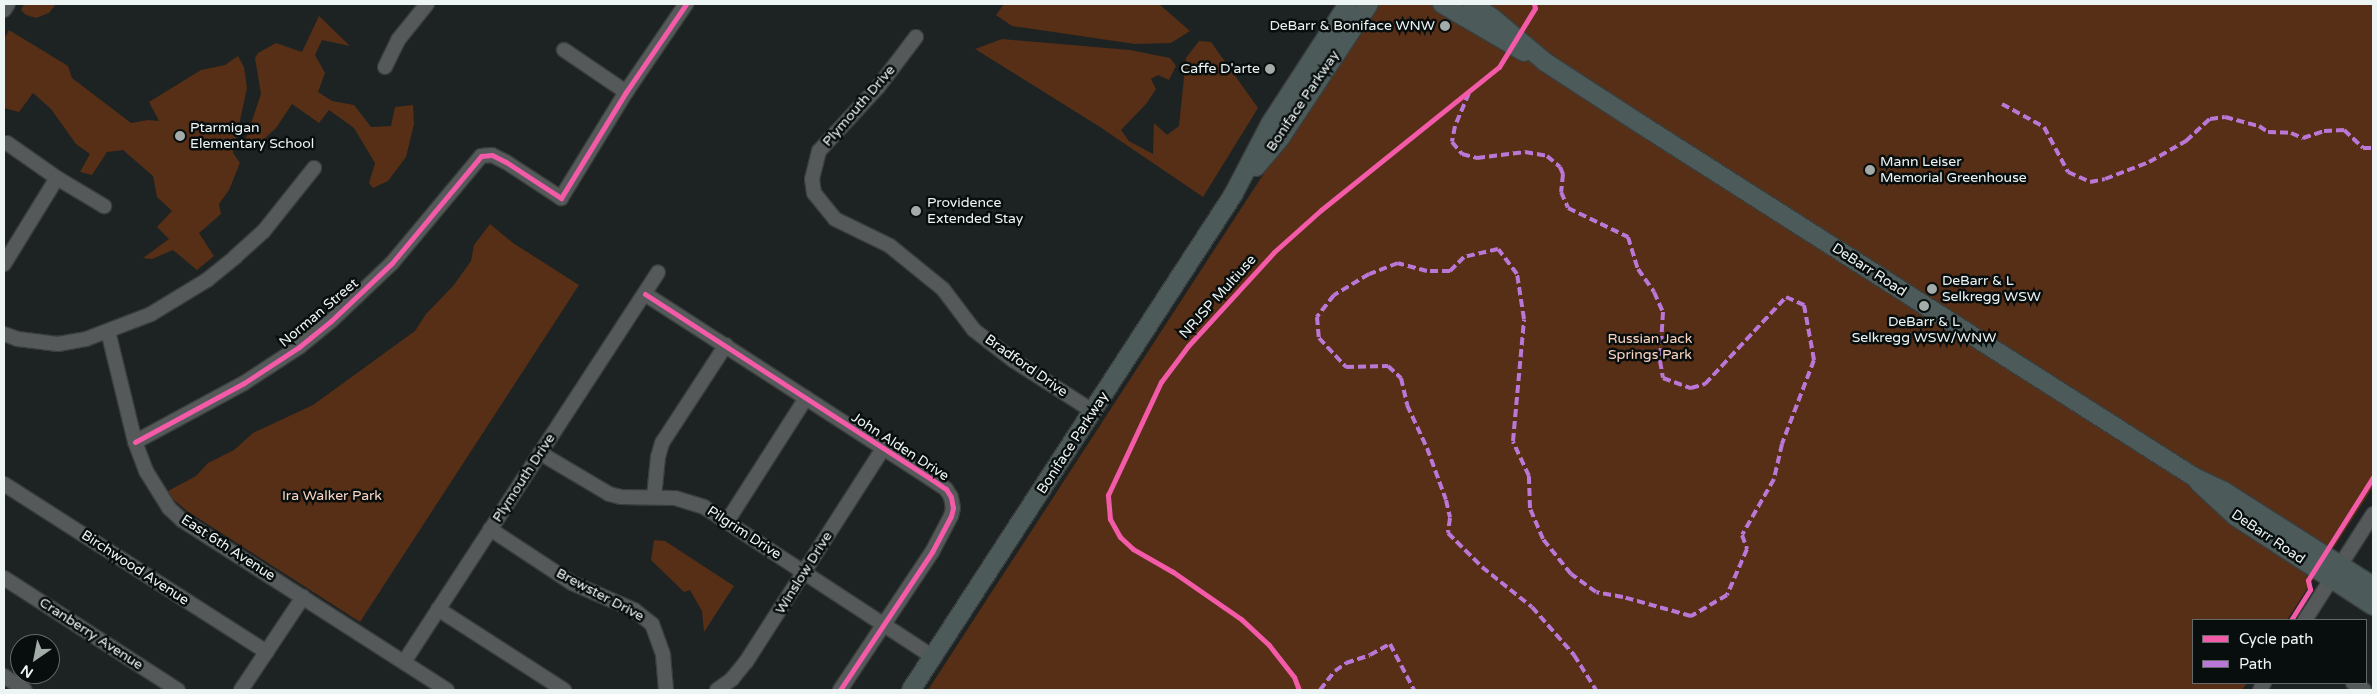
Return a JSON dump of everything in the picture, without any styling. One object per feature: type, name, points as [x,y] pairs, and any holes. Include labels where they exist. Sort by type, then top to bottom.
[{"type":"main road","name":"Boniface Parkway","points":[[911,690],[1094,412],[1233,195],[1270,124],[1348,4]]},
{"type":"main road","name":"Boniface Parkway","points":[[1233,195],[1281,137],[1369,4]]},
{"type":"main road","name":"DeBarr Road","points":[[1442,4],[1508,45],[1544,62],[2194,477],[2211,496],[2236,517],[2336,572],[2373,586]]},
{"type":"main road","name":"DeBarr Road","points":[[1472,4],[1494,18],[1544,62]]},
{"type":"main road","name":"DeBarr Road","points":[[2336,572],[2373,606]]},
{"type":"street","points":[[385,67],[398,40],[427,4]]},
{"type":"street","points":[[564,50],[626,92],[686,4]]},
{"type":"street","name":"Plymouth Drive","points":[[812,179],[819,152],[878,86],[916,37]]},
{"type":"street","name":"Norman Street","points":[[135,442],[244,383],[299,347],[331,321],[392,263],[481,156],[492,155],[506,162],[561,198],[626,92]]},
{"type":"street","points":[[7,144],[57,178],[104,206]]},
{"type":"street","points":[[4,334],[18,339],[58,344],[108,331],[151,314],[207,280],[263,232],[314,168]]},
{"type":"street","points":[[4,264],[57,178]]},
{"type":"street","name":"Bradford Drive","points":[[812,179],[814,193],[835,219],[890,246],[943,289],[974,330],[1013,360],[1094,412]]},
{"type":"street","name":"Plymouth Drive","points":[[404,662],[658,273]]},
{"type":"street","name":"John Alden Drive","points":[[645,294],[726,345],[883,450],[946,489],[952,498],[953,508],[951,516],[932,552],[840,690]]},
{"type":"street","name":"East 6th Avenue","points":[[108,331],[135,442],[146,471],[169,508],[182,520],[447,690]]},
{"type":"street","points":[[654,497],[658,457],[662,443],[726,345]]},
{"type":"street","points":[[728,520],[806,398]]},
{"type":"street","name":"Winslow Drive","points":[[717,690],[732,679],[746,662],[883,450]]},
{"type":"street","name":"Pilgrim Drive","points":[[540,453],[609,494],[621,498],[675,498],[693,503],[728,520],[804,573],[932,657]]},
{"type":"street","name":"Birchwood Avenue","points":[[4,484],[267,652]]},
{"type":"street","points":[[2306,619],[2373,514]]},
{"type":"street","name":"Brewster Drive","points":[[490,529],[572,583],[634,610],[652,624],[663,655],[666,690]]},
{"type":"street","name":"Cranberry Avenue","points":[[4,578],[178,690]]},
{"type":"street","points":[[241,690],[303,597]]},
{"type":"street","points":[[438,609],[564,690]]},
{"type":"street","points":[[4,676],[25,690]]},
{"type":"green space","points":[[24,4],[56,4],[49,13],[36,18],[26,15],[21,10]]},
{"type":"green space","points":[[1004,4],[1159,4],[1190,31],[1171,43],[1135,44],[1012,26],[996,15]]},
{"type":"green space","name":"Russian Jack Springs Park","points":[[1374,4],[2373,4],[2373,487],[2288,619],[2192,619],[2192,684],[2246,684],[2242,690],[928,690]]},
{"type":"green space","points":[[319,16],[350,46],[322,40],[315,55],[325,73],[318,92],[332,101],[354,105],[371,127],[391,126],[395,107],[413,105],[414,124],[406,157],[388,181],[373,188],[369,183],[375,163],[354,128],[329,110],[319,123],[292,104],[276,128],[252,150],[244,144],[261,94],[255,58],[258,53],[276,43],[302,52]]},
{"type":"green space","points":[[9,30],[68,66],[72,78],[131,123],[148,120],[159,121],[149,102],[201,70],[225,65],[238,56],[244,67],[247,88],[233,153],[240,163],[229,190],[219,204],[221,214],[199,233],[214,256],[197,270],[173,250],[152,259],[143,258],[169,239],[157,227],[172,211],[157,197],[153,176],[123,150],[107,152],[92,175],[80,172],[90,154],[76,144],[51,109],[33,93],[19,112],[4,108],[4,39]]},
{"type":"green space","points":[[1002,39],[1130,50],[1170,58],[1176,66],[1169,80],[1158,75],[1151,79],[1156,89],[1146,104],[1121,130],[1129,141],[1153,154],[1154,123],[1167,135],[1179,126],[1186,58],[1199,41],[1211,42],[1258,108],[1203,197],[1100,127],[975,49]]},
{"type":"green space","name":"Ira Walker Park","points":[[490,224],[513,243],[579,285],[360,622],[187,511],[173,499],[168,491],[196,476],[208,463],[234,450],[253,433],[313,405],[415,331],[426,314],[453,286],[471,261],[474,245]]},
{"type":"green space","points":[[654,540],[665,541],[734,586],[704,632],[702,611],[690,590],[684,592],[651,560]]},
{"type":"marked path","points":[[1469,93],[1455,126],[1452,142],[1462,154],[1477,158],[1525,152],[1547,156],[1560,167],[1563,174],[1561,192],[1568,208],[1628,237],[1638,269],[1654,292],[1663,312],[1660,361],[1663,378],[1691,388],[1705,384],[1786,297],[1804,305],[1814,360],[1782,444],[1774,479],[1742,535],[1747,549],[1727,595],[1691,616],[1623,597],[1596,592],[1571,574],[1543,539],[1530,508],[1529,476],[1513,441],[1524,319],[1517,274],[1498,249],[1464,257],[1450,271],[1427,271],[1398,263],[1369,274],[1334,295],[1317,317],[1319,338],[1346,367],[1388,366],[1401,378],[1407,405],[1427,448],[1446,500],[1450,518],[1448,533],[1482,567],[1532,607],[1574,655],[1596,690]]},
{"type":"marked path","points":[[2002,104],[2044,127],[2068,172],[2090,182],[2105,179],[2149,162],[2186,141],[2210,119],[2225,117],[2259,126],[2268,132],[2291,133],[2303,138],[2324,131],[2344,130],[2363,148],[2373,148]]},
{"type":"marked path","points":[[1320,690],[1335,671],[1346,663],[1370,655],[1390,644],[1414,690]]},
{"type":"cycle path","points":[[135,442],[244,383],[299,347],[331,321],[392,263],[481,156],[492,155],[506,162],[561,198],[626,92],[686,4]]},
{"type":"cycle path","name":"NRJSP Multiuse","points":[[1299,690],[1294,677],[1269,645],[1241,619],[1173,572],[1133,549],[1120,537],[1110,519],[1108,495],[1161,382],[1188,346],[1274,252],[1321,210],[1499,67],[1535,8],[1534,4]]},
{"type":"cycle path","points":[[645,294],[931,479],[946,489],[951,497],[953,508],[951,516],[932,552],[840,690]]},
{"type":"cycle path","points":[[2292,619],[2310,589],[2308,580],[2373,477]]},
{"type":"place","name":"DeBarr & Boniface WNW","points":[[1445,26]]},
{"type":"place","name":"Caffe D'arte","points":[[1270,69]]},
{"type":"place","name":"Ptarmigan Elementary School","points":[[180,136]]},
{"type":"place","name":"Mann Leiser Memorial Greenhouse","points":[[1870,170]]},
{"type":"place","name":"Providence Extended Stay","points":[[916,211]]},
{"type":"place","name":"DeBarr & L Selkregg WSW","points":[[1932,289]]},
{"type":"place","name":"DeBarr & L Selkregg WSW/WNW","points":[[1924,306]]}]
